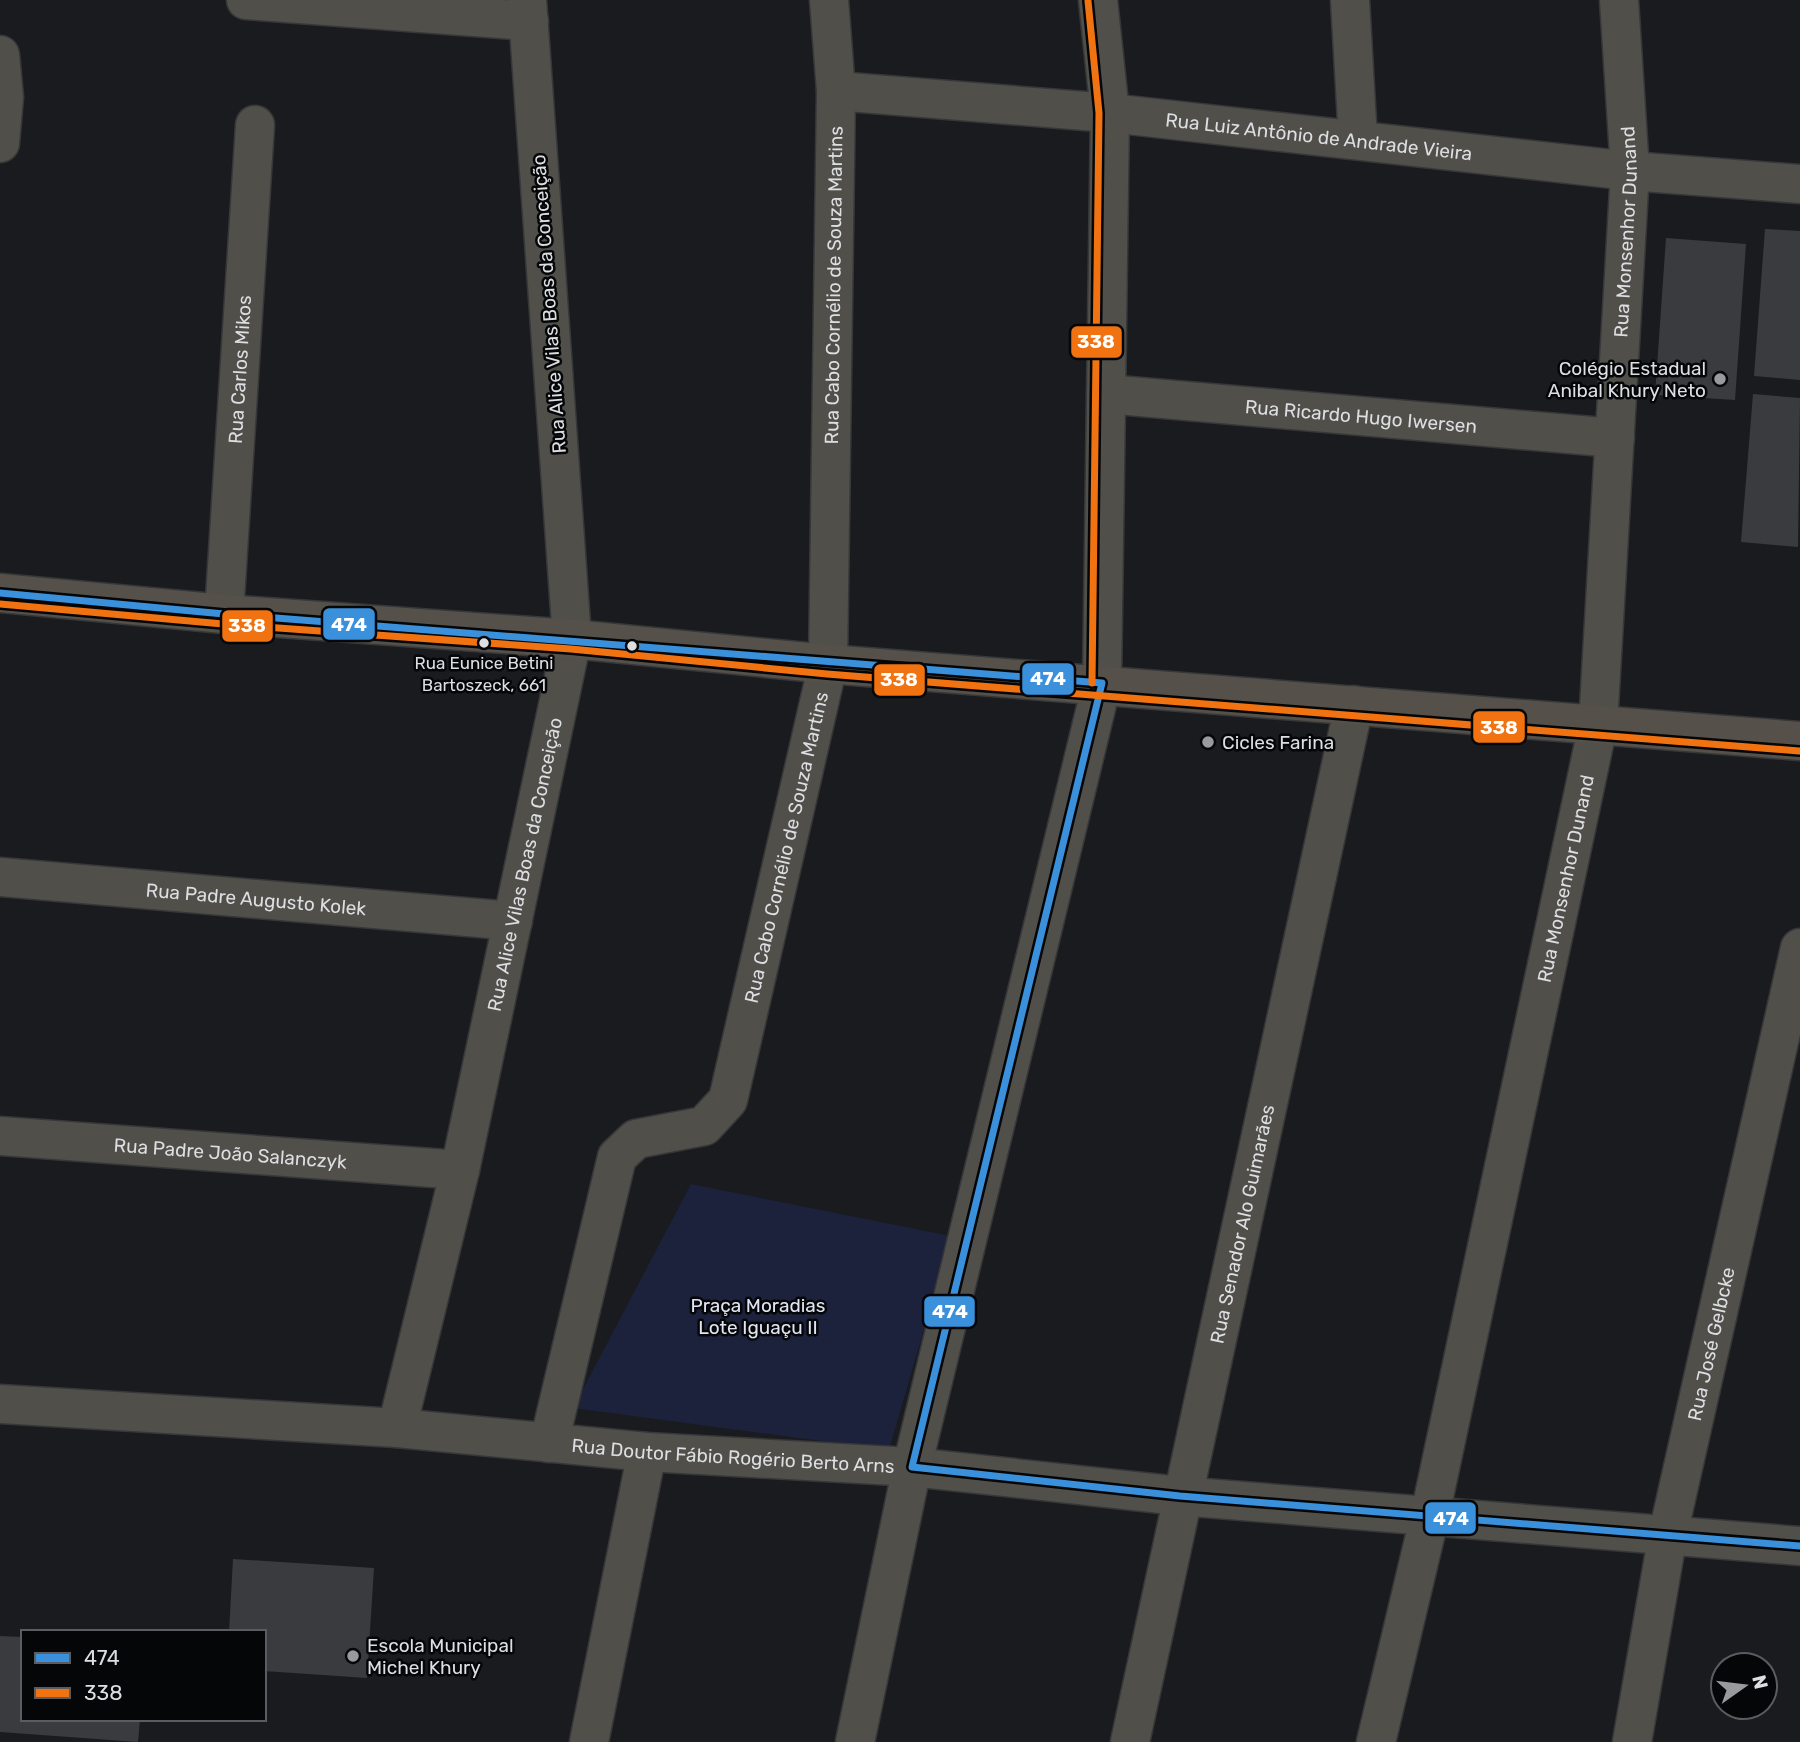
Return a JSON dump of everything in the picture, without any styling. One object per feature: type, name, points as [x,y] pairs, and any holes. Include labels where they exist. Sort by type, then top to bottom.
[{"type":"street","points":[[257,0],[528,11]]},
{"type":"street","name":"Rua Cabo Cornélio de Souza Martins","points":[[549,1443],[617,1157],[636,1139],[704,1126],[727,1100],[828,664],[836,91],[828,0]]},
{"type":"street","points":[[855,1742],[912,1467],[1102,683],[1110,113],[1098,0]]},
{"type":"street","points":[[1350,0],[1358,141]]},
{"type":"street","name":"Rua Monsenhor Dunand","points":[[1376,1742],[1430,1515],[1598,725],[1630,171],[1619,0]]},
{"type":"street","name":"Rua Alice Vilas Boas da Conceição","points":[[397,1428],[460,1170],[572,639],[528,11]]},
{"type":"street","points":[[0,55],[4,97],[0,142]]},
{"type":"street","name":"Rua Luiz Antônio de Andrade Vieira","points":[[836,91],[1110,113],[1630,171],[1800,184]]},
{"type":"street","name":"Rua Carlos Mikos","points":[[224,614],[255,125]]},
{"type":"street","name":"Rua Ricardo Hugo Iwersen","points":[[1106,394],[1615,438]]},
{"type":"street","points":[[0,593],[224,614],[572,639],[828,664],[1102,683],[1800,741]]},
{"type":"street","name":"Rua Senador Alo Guimarães","points":[[1129,1742],[1180,1496],[1354,705]]},
{"type":"street","name":"Rua Padre Augusto Kolek","points":[[0,877],[513,921]]},
{"type":"street","name":"Rua José Gelbcke","points":[[1632,1742],[1668,1534],[1800,948]]},
{"type":"street","name":"Rua Padre João Salanczyk","points":[[0,1136],[460,1170]]},
{"type":"street","name":"Rua Doutor Fábio Rogério Berto Arns","points":[[0,1404],[397,1428],[647,1451],[912,1467],[1180,1496],[1800,1546]]},
{"type":"street","points":[[589,1742],[647,1451]]},
{"type":"green space","name":"Praça Moradias Lote Iguaçu II","points":[[691,1184],[951,1236],[889,1450],[573,1408]]},
{"type":"building","points":[[1765,229],[1800,231],[1800,380],[1754,376]]},
{"type":"building","points":[[1666,238],[1746,244],[1735,400],[1655,395]]},
{"type":"building","points":[[1753,394],[1800,398],[1798,547],[1741,542]]},
{"type":"building","points":[[233,1559],[374,1568],[367,1678],[266,1671],[266,1630],[229,1630]]},
{"type":"building","points":[[0,1636],[21,1637],[21,1721],[140,1721],[138,1742],[0,1732]]},
{"type":"transit line","name":"338","points":[[1088,1],[1099,113],[1092,683]]},
{"type":"transit line","name":"474","points":[[0,593],[224,614],[1102,683],[912,1467],[1180,1496],[1800,1546]]},
{"type":"transit line","name":"338","points":[[0,604],[223,624],[571,649],[827,674],[1799,751]]},
{"type":"place","name":"Colégio Estadual Anibal Khury Neto","points":[[1720,379]]},
{"type":"place","name":"Rua Eunice Betini Bartoszeck, 661","points":[[484,643]]},
{"type":"place","name":"Cicles Farina","points":[[1208,742]]},
{"type":"place","name":"Escola Municipal Michel Khury","points":[[353,1656]]}]
